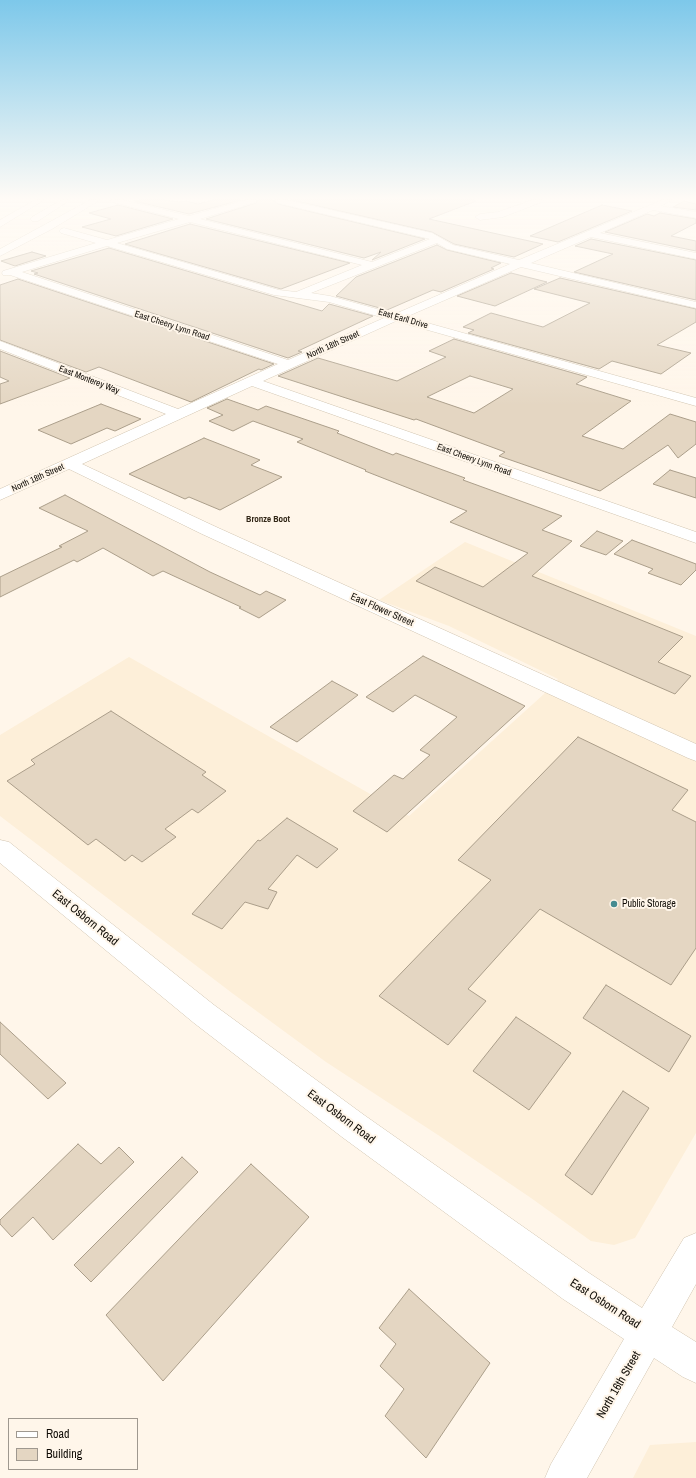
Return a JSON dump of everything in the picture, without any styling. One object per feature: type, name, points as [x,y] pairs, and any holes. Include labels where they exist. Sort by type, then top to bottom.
[{"type":"main road","points":[[5,273],[19,269]]},
{"type":"main road","name":"East Earll Drive","points":[[195,269],[278,293],[330,299],[696,402]]},
{"type":"main road","points":[[295,295],[363,269]]},
{"type":"main road","name":"North 18th Street","points":[[0,495],[289,364],[510,269]]},
{"type":"main road","points":[[543,269],[696,305]]},
{"type":"main road","name":"East Cheery Lynn Road","points":[[5,273],[289,364]]},
{"type":"main road","name":"East Monterey Way","points":[[0,345],[178,414]]},
{"type":"main road","name":"East Cheery Lynn Road","points":[[251,381],[696,538]]},
{"type":"main road","name":"East Flower Street","points":[[70,464],[235,542],[696,753]]},
{"type":"main road","name":"East Osborn Road","points":[[0,849],[204,1014],[353,1126],[576,1286],[696,1364]]},
{"type":"main road","name":"North 16th Street","points":[[565,1478],[696,1250]]},
{"type":"shaded area","points":[[465,542],[696,636],[696,1133],[635,1238],[614,1245],[591,1241],[438,1135],[326,1062],[232,993],[0,816],[0,735],[129,657],[409,816],[544,694],[558,679],[449,626],[379,600]]},
{"type":"shaded area","points":[[696,1442],[696,1478],[633,1478],[650,1445]]},
{"type":"building","points":[[38,269],[180,269],[322,311],[329,304],[373,316],[298,351],[302,352],[288,358],[34,274],[38,273],[31,271]]},
{"type":"building","points":[[212,269],[334,269],[281,289]]},
{"type":"building","points":[[376,269],[494,269],[441,292],[433,290],[387,310],[336,296],[356,277]]},
{"type":"building","points":[[581,269],[696,269],[696,300],[574,272]]},
{"type":"building","points":[[511,273],[547,282],[495,306],[457,296]]},
{"type":"building","points":[[560,278],[696,309],[696,322],[657,345],[691,353],[661,374],[612,361],[599,369],[468,333],[474,330],[463,327],[491,313],[543,327],[590,303],[534,289]]},
{"type":"building","points":[[18,279],[274,364],[261,370],[259,369],[191,402],[99,367],[86,372],[0,340],[0,285]]},
{"type":"building","points":[[454,339],[587,377],[576,384],[631,401],[582,436],[623,449],[670,414],[696,422],[696,444],[678,458],[668,445],[600,491],[499,456],[505,452],[416,419],[414,420],[278,376],[318,358],[397,381],[446,357],[429,351]],"holes":[[[470,376],[513,389],[474,413],[427,397]]]},
{"type":"building","points":[[0,351],[70,378],[0,404],[0,384],[9,381],[0,377]]},
{"type":"building","points":[[227,399],[258,410],[266,406],[339,431],[337,433],[393,455],[396,453],[465,478],[463,480],[562,516],[542,530],[572,541],[532,576],[683,637],[658,662],[691,676],[675,694],[416,581],[435,567],[483,587],[528,553],[450,522],[467,511],[365,471],[366,470],[297,442],[303,439],[253,421],[233,431],[209,421],[223,415],[207,408]]},
{"type":"building","points":[[101,404],[141,419],[115,431],[107,428],[71,444],[38,430]]},
{"type":"building","points":[[204,438],[260,460],[251,465],[282,477],[220,510],[189,497],[185,499],[129,474]]},
{"type":"building","points":[[670,470],[696,478],[696,498],[653,484]]},
{"type":"building","points":[[65,495],[210,572],[260,595],[266,591],[286,600],[259,618],[239,608],[241,607],[163,571],[153,576],[103,548],[77,562],[74,560],[0,597],[0,577],[62,547],[59,546],[88,531],[39,508]]},
{"type":"building","points":[[597,531],[623,541],[606,555],[580,546]]},
{"type":"building","points":[[632,540],[696,564],[696,570],[681,585],[648,573],[653,569],[614,554]]},
{"type":"building","points":[[423,656],[525,706],[387,832],[353,811],[394,775],[403,779],[430,755],[420,750],[457,717],[415,695],[393,712],[366,697]]},
{"type":"building","points":[[332,681],[358,695],[297,742],[270,727]]},
{"type":"building","points":[[111,711],[206,772],[202,775],[226,791],[198,813],[192,809],[165,829],[176,837],[142,862],[132,855],[125,861],[96,839],[88,845],[7,781],[35,764],[31,760]]},
{"type":"building","name":"Public Storage","points":[[578,737],[688,790],[672,810],[696,822],[696,948],[671,985],[540,909],[468,989],[486,1001],[448,1045],[379,996],[491,880],[458,860]]},
{"type":"building","points":[[287,818],[338,849],[317,868],[297,855],[268,889],[277,892],[268,909],[245,902],[222,929],[192,914],[258,840],[260,841]]},
{"type":"building","points":[[606,985],[691,1036],[669,1072],[583,1018]]},
{"type":"building","points":[[516,1017],[571,1053],[529,1110],[473,1071]]},
{"type":"building","points":[[0,1022],[66,1083],[48,1099],[0,1054]]},
{"type":"building","points":[[623,1091],[649,1108],[592,1195],[565,1175]]},
{"type":"building","points":[[78,1144],[101,1164],[119,1147],[134,1162],[53,1240],[33,1217],[12,1237],[0,1224],[0,1220]]},
{"type":"building","points":[[182,1157],[198,1172],[91,1282],[74,1265]]},
{"type":"building","points":[[251,1164],[309,1217],[163,1381],[106,1315]]},
{"type":"building","points":[[409,1289],[490,1363],[426,1458],[385,1416],[404,1389],[380,1366],[396,1344],[379,1328]]},
{"type":"place","name":"Public Storage","points":[[614,904]]},
{"type":"district","name":"Bronze Boot","points":[[268,520]]}]
